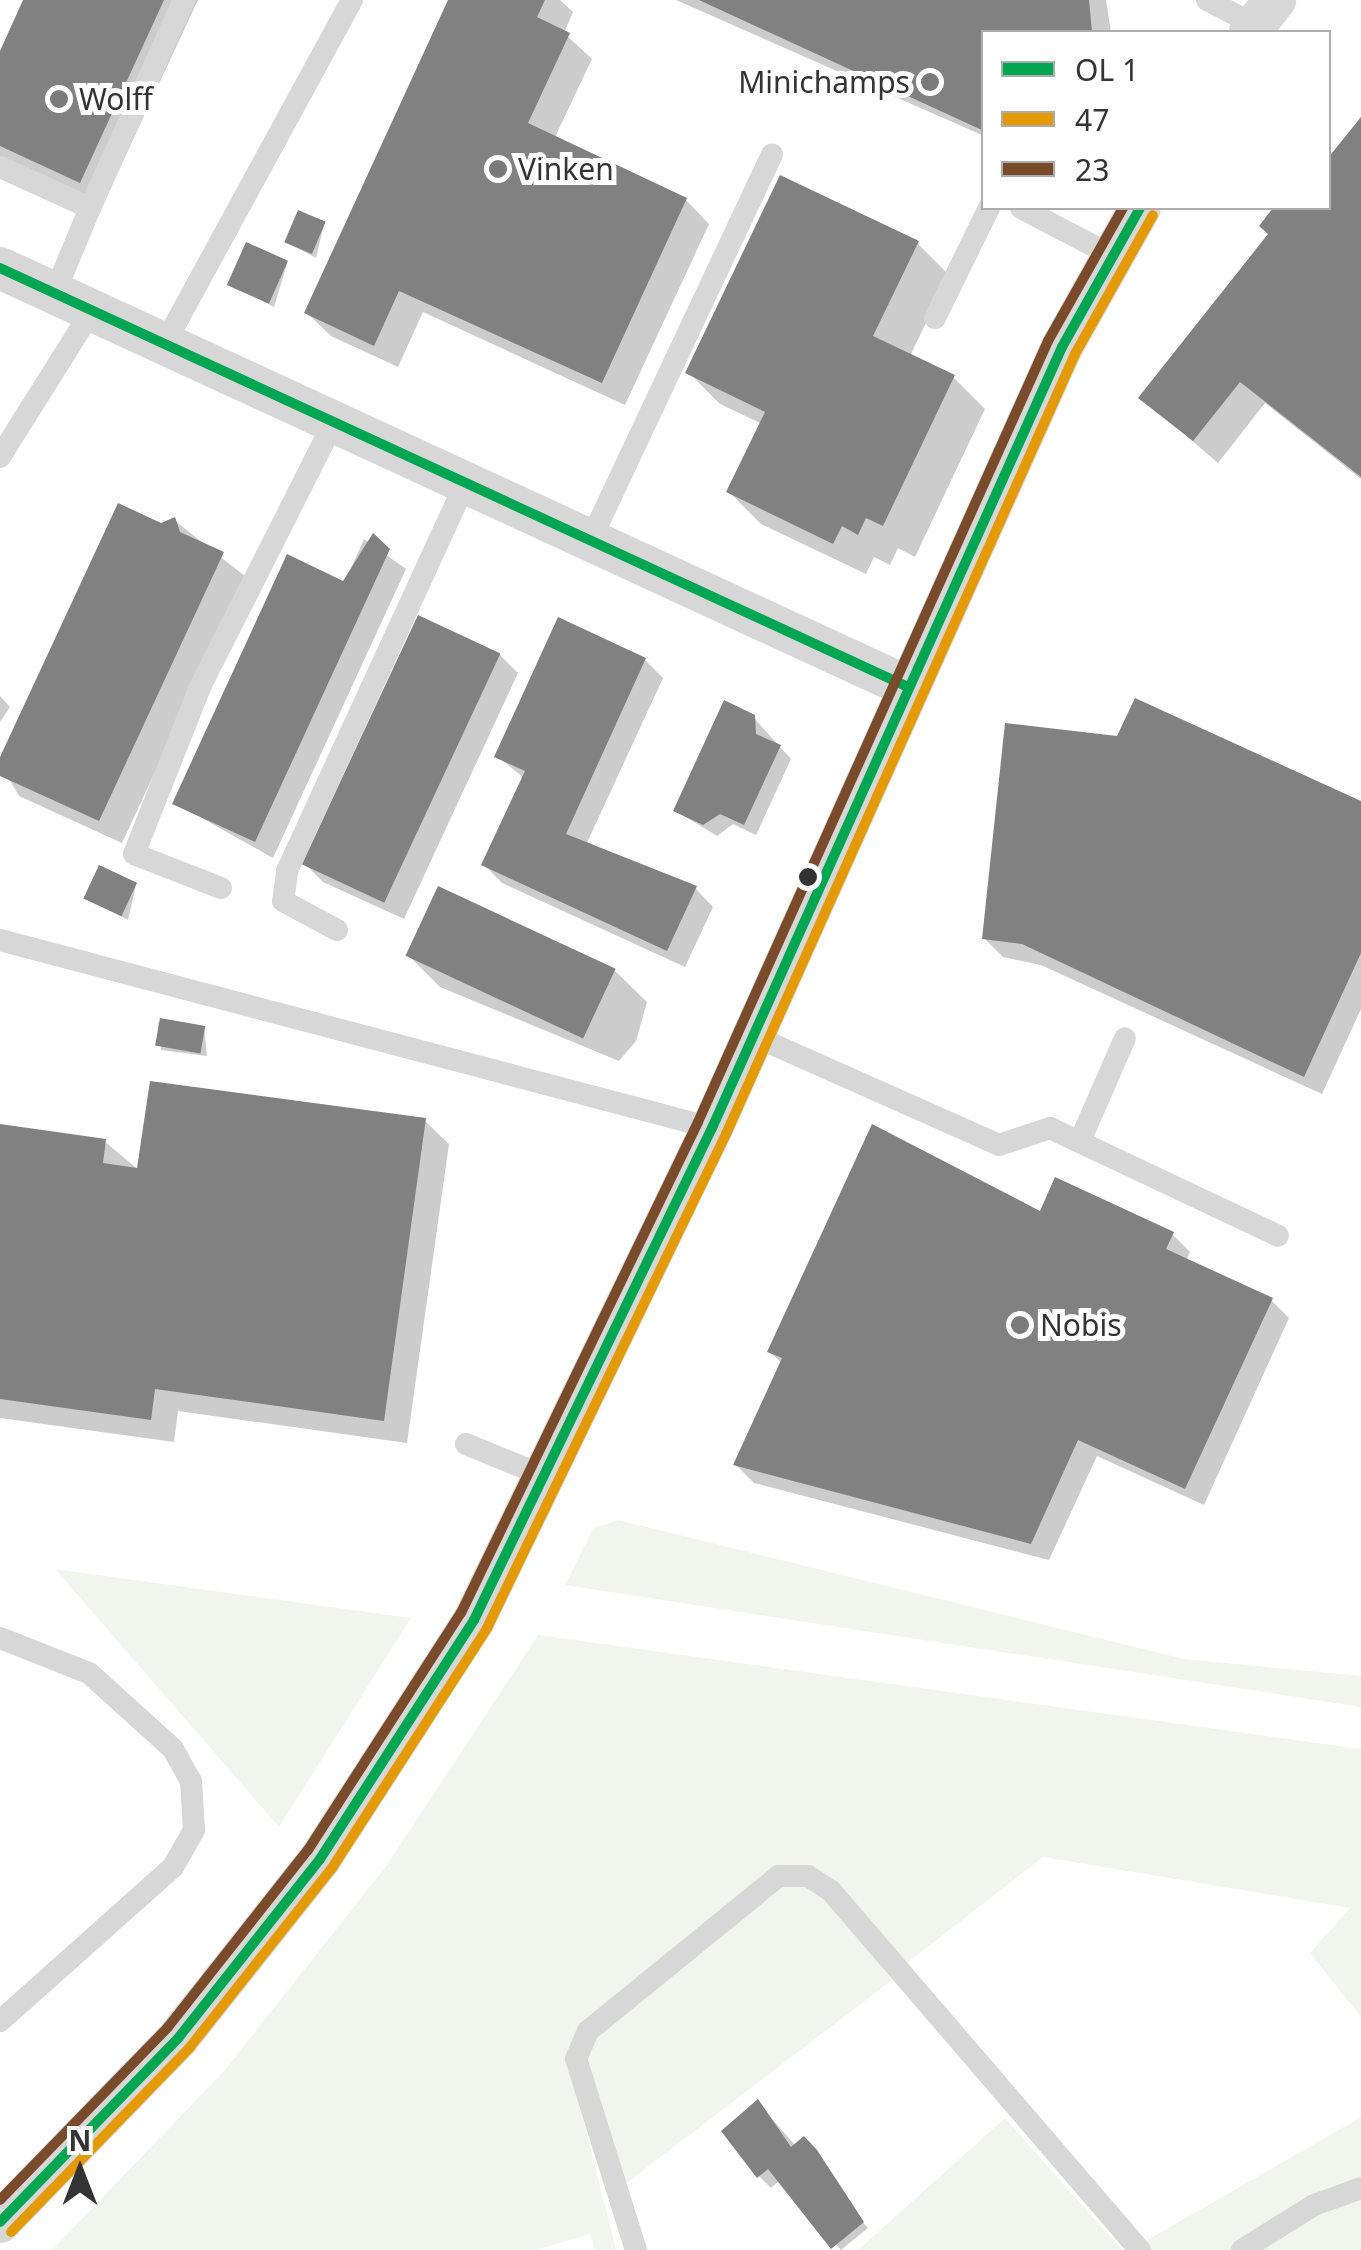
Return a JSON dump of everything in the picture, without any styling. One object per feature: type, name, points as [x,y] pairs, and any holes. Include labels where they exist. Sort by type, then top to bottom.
[{"type":"street","points":[[0,2222],[179,2038],[320,1860],[448,1665],[549,1478],[712,1128],[908,687],[1111,255],[1139,210]]},
{"type":"street","points":[[0,268],[908,687]]},
{"type":"lane","points":[[0,457],[74,300],[90,208],[184,0]]},
{"type":"lane","points":[[165,343],[352,0]]},
{"type":"lane","points":[[1207,0],[1260,19]]},
{"type":"lane","points":[[591,539],[772,156]]},
{"type":"lane","points":[[0,167],[90,208]]},
{"type":"lane","points":[[936,318],[987,210]]},
{"type":"lane","points":[[1026,210],[1111,255]]},
{"type":"lane","points":[[222,888],[134,854],[200,687],[335,420]]},
{"type":"lane","points":[[337,930],[282,902],[287,871],[466,482]]},
{"type":"lane","points":[[0,940],[712,1128]]},
{"type":"lane","points":[[752,1034],[999,1145],[1050,1128],[1278,1236]]},
{"type":"lane","points":[[1080,1141],[1126,1038]]},
{"type":"lane","points":[[466,1444],[549,1478]]},
{"type":"lane","points":[[0,1638],[89,1673],[173,1749],[191,1781],[194,1830],[173,1867],[0,2021]]},
{"type":"lane","points":[[636,2250],[576,2059],[588,2031],[779,1876],[808,1876],[831,1891],[1140,2250]]},
{"type":"lane","points":[[1242,2250],[1314,2204],[1361,2188]]},
{"type":"shaded area","points":[[618,1520],[1184,1659],[1361,1676],[1361,1707],[565,1585],[593,1528]]},
{"type":"shaded area","points":[[55,1569],[411,1618],[279,1827]]},
{"type":"shaded area","points":[[538,1635],[1361,1749],[1361,2017],[1310,1953],[1350,1908],[1043,1857],[907,1963],[836,1881],[809,1865],[776,1866],[585,2022],[567,2054],[616,2250],[595,2250],[590,2234],[536,2250],[52,2250],[225,2070],[387,1865]]},
{"type":"shaded area","points":[[783,1887],[808,1887],[827,1900],[892,1980],[624,2185],[586,2057],[599,2035]]},
{"type":"shaded area","points":[[1361,2117],[1361,2250],[1130,2250]]},
{"type":"shaded area","points":[[1005,2118],[1122,2250],[858,2250]]},
{"type":"building","name":"Wolff","points":[[23,0],[164,0],[80,183],[0,146],[0,51]]},
{"type":"building","name":"Vinken","points":[[448,0],[545,0],[537,17],[570,33],[528,123],[687,198],[602,383],[399,291],[374,346],[304,313]]},
{"type":"building","name":"Minichamps","points":[[699,0],[1089,0],[1092,30],[981,30],[981,130]]},
{"type":"building","points":[[1361,117],[1361,477],[1240,382],[1193,441],[1138,398],[1268,234],[1259,226],[1271,210],[1331,210],[1331,154]]},
{"type":"building","points":[[780,175],[919,241],[873,336],[955,375],[883,526],[866,518],[858,535],[842,526],[833,544],[726,492],[765,412],[685,373]]},
{"type":"building","points":[[298,210],[326,222],[312,254],[284,242]]},
{"type":"building","points":[[246,242],[288,261],[269,304],[227,285]]},
{"type":"building","points":[[118,503],[161,523],[175,517],[180,532],[224,552],[99,821],[0,776],[0,757]]},
{"type":"building","points":[[373,533],[390,549],[255,842],[172,804],[287,554],[343,581]]},
{"type":"building","points":[[418,615],[500,653],[384,903],[302,864]]},
{"type":"building","points":[[558,617],[646,658],[566,834],[697,886],[667,951],[481,865],[525,771],[494,757]]},
{"type":"building","points":[[1135,698],[1361,801],[1361,953],[1304,1077],[1022,944],[982,939],[1005,723],[1117,736]]},
{"type":"building","points":[[724,700],[755,715],[756,734],[781,745],[744,825],[720,814],[703,825],[673,811]]},
{"type":"building","points":[[99,865],[137,883],[121,916],[83,899]]},
{"type":"building","points":[[438,886],[616,969],[583,1039],[405,956]]},
{"type":"building","points":[[160,1018],[205,1026],[200,1054],[155,1046]]},
{"type":"building","points":[[150,1081],[426,1118],[384,1421],[155,1389],[151,1420],[0,1399],[0,1124],[106,1139],[103,1163],[137,1168]]},
{"type":"building","name":"Nobis","points":[[872,1124],[1040,1211],[1055,1177],[1174,1232],[1166,1249],[1273,1298],[1185,1489],[1078,1440],[1031,1544],[733,1465],[782,1358],[767,1352]]},
{"type":"building","points":[[758,2099],[791,2147],[804,2136],[817,2150],[864,2222],[831,2249],[768,2169],[757,2178],[721,2131]]},
{"type":"transit line","name":"23","points":[[0,2200],[168,2027],[308,1850],[461,1613],[698,1122],[1048,341],[1122,210]]},
{"type":"transit line","points":[[0,2222],[179,2037],[320,1859],[474,1620],[712,1128],[1062,347],[1139,210]]},
{"type":"transit line","name":"47","points":[[11,2232],[190,2047],[332,1868],[487,1628],[726,1134],[1075,354],[1153,215]]},
{"type":"transit line","points":[[0,268],[908,687]]},
{"type":"place","name":"Minichamps","points":[[930,82]]},
{"type":"place","name":"Wolff","points":[[59,99]]},
{"type":"place","name":"Vinken","points":[[498,169]]},
{"type":"place","name":"Nobis","points":[[1020,1325]]}]
